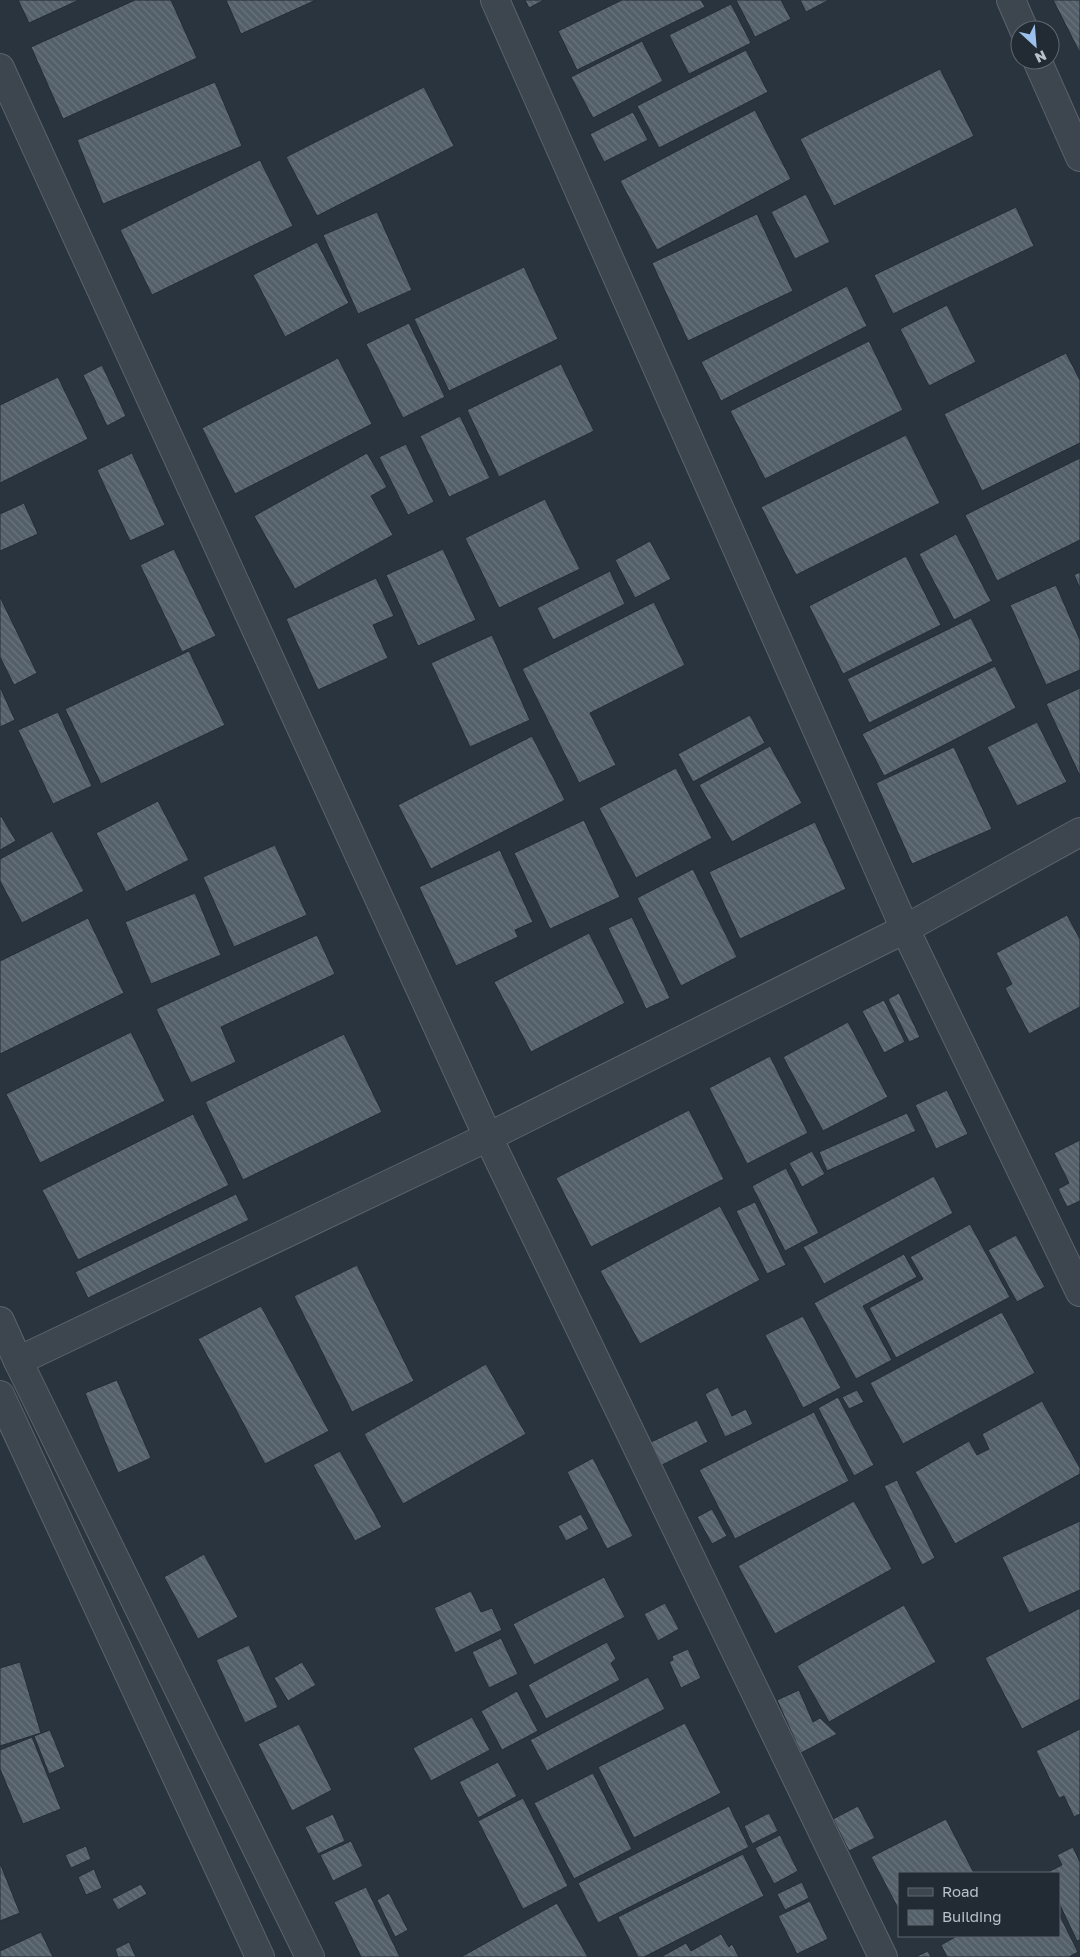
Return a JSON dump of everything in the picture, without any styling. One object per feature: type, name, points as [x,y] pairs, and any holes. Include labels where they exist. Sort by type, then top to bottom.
[{"type":"street","points":[[495,0],[905,929],[1080,1292]]},
{"type":"street","points":[[1011,0],[1020,20]]},
{"type":"street","points":[[0,68],[488,1137],[883,1957]]},
{"type":"street","points":[[1041,70],[1080,157]]},
{"type":"street","points":[[18,1361],[488,1137],[905,929],[1080,832]]},
{"type":"street","points":[[0,1321],[310,1957]]},
{"type":"street","points":[[0,1395],[260,1957]]},
{"type":"street","points":[[213,1855],[252,1838]]},
{"type":"building","points":[[18,0],[79,0],[29,23]]},
{"type":"building","points":[[135,0],[171,0],[197,58],[63,119],[31,47]]},
{"type":"building","points":[[226,0],[316,0],[241,34]]},
{"type":"building","points":[[525,0],[544,0],[529,8]]},
{"type":"building","points":[[622,0],[701,0],[705,7],[577,70],[558,31]]},
{"type":"building","points":[[736,0],[781,0],[791,19],[755,37]]},
{"type":"building","points":[[800,0],[829,0],[806,12]]},
{"type":"building","points":[[1053,0],[1080,0],[1080,53]]},
{"type":"building","points":[[731,4],[751,43],[689,74],[669,35]]},
{"type":"building","points":[[642,41],[663,81],[593,118],[571,77]]},
{"type":"building","points":[[746,50],[768,92],[659,148],[637,106]]},
{"type":"building","points":[[940,69],[974,136],[834,206],[800,139]]},
{"type":"building","points":[[215,82],[242,146],[103,204],[77,140]]},
{"type":"building","points":[[424,87],[454,146],[317,216],[286,157]]},
{"type":"building","points":[[755,110],[791,179],[657,250],[620,181]]},
{"type":"building","points":[[633,112],[648,140],[604,162],[590,134]]},
{"type":"building","points":[[260,160],[293,226],[152,295],[120,230]]},
{"type":"building","points":[[806,194],[830,242],[795,259],[771,212]]},
{"type":"building","points":[[1016,207],[1034,246],[893,314],[874,275]]},
{"type":"building","points":[[377,212],[412,290],[358,314],[323,235]]},
{"type":"building","points":[[757,214],[793,291],[688,341],[652,263]]},
{"type":"building","points":[[317,242],[349,303],[285,337],[253,275]]},
{"type":"building","points":[[524,267],[558,339],[449,391],[414,319]]},
{"type":"building","points":[[847,286],[867,326],[721,401],[701,362]]},
{"type":"building","points":[[947,305],[976,362],[929,386],[900,329]]},
{"type":"building","points":[[409,323],[445,397],[403,418],[366,344]]},
{"type":"building","points":[[869,341],[903,410],[765,479],[730,411]]},
{"type":"building","points":[[1066,353],[1080,380],[1080,443],[982,491],[944,414]]},
{"type":"building","points":[[338,358],[372,424],[235,494],[202,428]]},
{"type":"building","points":[[561,364],[594,431],[499,477],[467,410]]},
{"type":"building","points":[[102,365],[126,416],[107,426],[83,375]]},
{"type":"building","points":[[58,377],[88,439],[0,483],[0,405]]},
{"type":"building","points":[[460,416],[490,478],[449,497],[420,436]]},
{"type":"building","points":[[906,435],[940,503],[796,575],[761,507]]},
{"type":"building","points":[[406,444],[434,502],[408,515],[379,457]]},
{"type":"building","points":[[132,453],[165,525],[130,541],[97,470]]},
{"type":"building","points":[[367,453],[387,487],[371,496],[393,535],[295,589],[254,516]]},
{"type":"building","points":[[1080,458],[1080,540],[997,581],[965,515]]},
{"type":"building","points":[[545,499],[580,569],[499,608],[465,538]]},
{"type":"building","points":[[24,503],[38,534],[0,551],[0,514]]},
{"type":"building","points":[[956,534],[991,601],[954,620],[919,554]]},
{"type":"building","points":[[650,541],[671,579],[635,598],[615,560]]},
{"type":"building","points":[[174,549],[216,636],[182,652],[140,565]]},
{"type":"building","points":[[443,549],[476,620],[418,646],[386,575]]},
{"type":"building","points":[[906,556],[941,625],[843,674],[809,606]]},
{"type":"building","points":[[610,571],[625,604],[553,640],[537,608]]},
{"type":"building","points":[[1080,572],[1080,588],[1074,575]]},
{"type":"building","points":[[376,578],[394,616],[373,625],[388,658],[318,690],[286,619]]},
{"type":"building","points":[[1056,585],[1080,640],[1080,670],[1046,685],[1010,605]]},
{"type":"building","points":[[0,597],[37,673],[14,685],[0,657]]},
{"type":"building","points":[[654,602],[685,665],[590,713],[616,765],[579,783],[522,669]]},
{"type":"building","points":[[971,618],[993,661],[869,723],[847,679]]},
{"type":"building","points":[[492,635],[530,720],[470,747],[431,663]]},
{"type":"building","points":[[189,651],[225,725],[101,784],[65,709]]},
{"type":"building","points":[[995,666],[1016,708],[884,776],[862,734]]},
{"type":"building","points":[[0,687],[15,720],[0,727]]},
{"type":"building","points":[[1080,688],[1080,776],[1046,704]]},
{"type":"building","points":[[58,712],[92,786],[53,804],[18,730]]},
{"type":"building","points":[[750,715],[765,743],[693,782],[678,754]]},
{"type":"building","points":[[1037,722],[1067,782],[1017,806],[987,747]]},
{"type":"building","points":[[532,736],[565,800],[431,869],[398,805]]},
{"type":"building","points":[[770,746],[802,803],[732,842],[699,785]]},
{"type":"building","points":[[954,747],[992,829],[912,864],[876,783]]},
{"type":"building","points":[[676,768],[712,838],[636,878],[599,808]]},
{"type":"building","points":[[158,801],[189,860],[126,892],[96,833]]},
{"type":"building","points":[[0,817],[16,841],[0,850]]},
{"type":"building","points":[[584,820],[620,897],[550,929],[514,853]]},
{"type":"building","points":[[815,822],[846,889],[740,939],[709,872]]},
{"type":"building","points":[[52,831],[84,891],[22,923],[0,881],[0,859]]},
{"type":"building","points":[[275,845],[307,915],[234,947],[203,877]]},
{"type":"building","points":[[500,850],[533,922],[515,930],[518,937],[456,966],[419,887]]},
{"type":"building","points":[[693,869],[737,957],[681,986],[637,898]]},
{"type":"building","points":[[195,893],[221,955],[151,984],[125,922]]},
{"type":"building","points":[[1067,915],[1080,939],[1080,1007],[1029,1034],[1005,988],[1012,984],[996,953]]},
{"type":"building","points":[[632,917],[670,998],[646,1009],[608,928]]},
{"type":"building","points":[[88,918],[124,993],[0,1054],[0,961]]},
{"type":"building","points":[[589,933],[625,1003],[531,1052],[494,982]]},
{"type":"building","points":[[317,935],[335,974],[221,1027],[236,1062],[191,1083],[156,1009]]},
{"type":"building","points":[[899,993],[920,1037],[909,1042],[888,999]]},
{"type":"building","points":[[884,1000],[905,1042],[884,1053],[862,1011]]},
{"type":"building","points":[[848,1022],[888,1097],[823,1131],[783,1057]]},
{"type":"building","points":[[131,1032],[165,1101],[40,1163],[6,1094]]},
{"type":"building","points":[[344,1034],[382,1112],[243,1180],[205,1102]]},
{"type":"building","points":[[770,1056],[808,1133],[747,1164],[709,1088]]},
{"type":"building","points":[[947,1090],[968,1134],[936,1149],[915,1105]]},
{"type":"building","points":[[689,1110],[724,1179],[591,1247],[556,1178]]},
{"type":"building","points":[[907,1113],[916,1131],[827,1171],[819,1152]]},
{"type":"building","points":[[193,1114],[229,1185],[78,1260],[42,1190]]},
{"type":"building","points":[[1080,1140],[1080,1201],[1067,1207],[1058,1189],[1069,1183],[1054,1153]]},
{"type":"building","points":[[812,1151],[825,1174],[802,1187],[789,1163]]},
{"type":"building","points":[[786,1168],[819,1233],[785,1251],[752,1186]]},
{"type":"building","points":[[934,1176],[953,1213],[824,1284],[803,1247]]},
{"type":"building","points":[[236,1194],[249,1220],[88,1298],[75,1272]]},
{"type":"building","points":[[755,1202],[786,1265],[767,1274],[736,1211]]},
{"type":"building","points":[[720,1206],[760,1280],[640,1344],[600,1271]]},
{"type":"building","points":[[970,1224],[1010,1297],[896,1358],[869,1308],[923,1279],[910,1257]]},
{"type":"building","points":[[1016,1235],[1045,1287],[1017,1302],[988,1250]]},
{"type":"building","points":[[904,1254],[917,1277],[863,1306],[892,1360],[856,1379],[814,1303]]},
{"type":"building","points":[[357,1265],[414,1381],[352,1412],[294,1296]]},
{"type":"building","points":[[261,1306],[329,1431],[265,1464],[198,1339]]},
{"type":"building","points":[[1002,1312],[1035,1373],[903,1444],[870,1383]]},
{"type":"building","points":[[803,1316],[841,1388],[803,1408],[765,1335]]},
{"type":"building","points":[[486,1364],[526,1434],[403,1504],[364,1434]]},
{"type":"building","points":[[117,1380],[151,1458],[118,1473],[85,1393]]},
{"type":"building","points":[[718,1387],[732,1416],[746,1409],[753,1424],[725,1437],[705,1394]]},
{"type":"building","points":[[857,1390],[864,1402],[849,1409],[842,1397]]},
{"type":"building","points":[[838,1397],[874,1465],[854,1476],[818,1408]]},
{"type":"building","points":[[1042,1401],[1080,1468],[1080,1474],[955,1544],[915,1472],[969,1441],[977,1455],[989,1449],[982,1434]]},
{"type":"building","points":[[814,1412],[849,1481],[735,1539],[699,1470]]},
{"type":"building","points":[[697,1420],[708,1442],[660,1466],[649,1443]]},
{"type":"building","points":[[340,1451],[382,1527],[355,1541],[313,1465]]},
{"type":"building","points":[[593,1458],[633,1536],[607,1549],[567,1472]]},
{"type":"building","points":[[897,1480],[935,1558],[922,1565],[884,1486]]},
{"type":"building","points":[[854,1501],[892,1569],[775,1634],[738,1566]]},
{"type":"building","points":[[712,1509],[727,1536],[712,1544],[697,1517]]},
{"type":"building","points":[[581,1514],[589,1529],[566,1541],[558,1526]]},
{"type":"building","points":[[1080,1521],[1080,1590],[1029,1613],[1002,1557]]},
{"type":"building","points":[[204,1554],[238,1617],[198,1639],[164,1577]]},
{"type":"building","points":[[604,1577],[625,1617],[534,1665],[513,1624]]},
{"type":"building","points":[[471,1591],[481,1612],[492,1608],[502,1630],[455,1653],[434,1608]]},
{"type":"building","points":[[665,1603],[679,1629],[658,1641],[644,1614]]},
{"type":"building","points":[[904,1605],[936,1662],[829,1722],[797,1666]]},
{"type":"building","points":[[1080,1608],[1080,1699],[1022,1729],[985,1658]]},
{"type":"building","points":[[501,1638],[518,1674],[489,1688],[472,1652]]},
{"type":"building","points":[[607,1642],[616,1659],[611,1663],[620,1680],[546,1719],[528,1685]]},
{"type":"building","points":[[249,1645],[278,1707],[245,1723],[216,1660]]},
{"type":"building","points":[[688,1649],[701,1678],[681,1688],[669,1662],[673,1660],[672,1656]]},
{"type":"building","points":[[20,1662],[41,1733],[0,1746],[0,1668]]},
{"type":"building","points":[[302,1662],[316,1685],[288,1701],[274,1678]]},
{"type":"building","points":[[648,1677],[665,1709],[547,1771],[530,1740]]},
{"type":"building","points":[[799,1690],[813,1722],[820,1718],[837,1734],[801,1753],[777,1700]]},
{"type":"building","points":[[517,1691],[538,1731],[502,1750],[481,1711]]},
{"type":"building","points":[[472,1717],[490,1750],[431,1781],[413,1748]]},
{"type":"building","points":[[685,1723],[721,1793],[634,1838],[598,1767]]},
{"type":"building","points":[[299,1724],[332,1790],[292,1811],[258,1744]]},
{"type":"building","points":[[1080,1729],[1080,1814],[1074,1817],[1064,1796],[1059,1798],[1036,1751]]},
{"type":"building","points":[[50,1730],[65,1767],[49,1774],[34,1736]]},
{"type":"building","points":[[32,1737],[61,1809],[23,1824],[0,1769],[0,1750]]},
{"type":"building","points":[[498,1762],[517,1796],[478,1818],[459,1782]]},
{"type":"building","points":[[593,1773],[632,1849],[574,1879],[534,1803]]},
{"type":"building","points":[[523,1798],[568,1886],[523,1909],[478,1821]]},
{"type":"building","points":[[729,1806],[749,1847],[598,1923],[578,1883]]},
{"type":"building","points":[[858,1806],[875,1838],[849,1851],[833,1819]]},
{"type":"building","points":[[769,1813],[778,1831],[752,1844],[744,1826]]},
{"type":"building","points":[[333,1814],[345,1841],[318,1854],[305,1827]]},
{"type":"building","points":[[946,1819],[973,1872],[898,1872],[898,1908],[871,1857]]},
{"type":"building","points":[[780,1835],[798,1871],[774,1884],[755,1848]]},
{"type":"building","points":[[351,1841],[363,1866],[333,1881],[320,1855]]},
{"type":"building","points":[[86,1846],[91,1859],[71,1868],[65,1855]]},
{"type":"building","points":[[1073,1847],[1080,1862],[1080,1940],[1077,1941],[1060,1905],[1060,1872],[1048,1872],[1062,1865],[1057,1855]]},
{"type":"building","points":[[743,1854],[764,1896],[644,1957],[638,1957],[618,1917]]},
{"type":"building","points":[[0,1863],[20,1913],[0,1921]]},
{"type":"building","points":[[94,1869],[102,1888],[86,1895],[78,1877]]},
{"type":"building","points":[[802,1882],[809,1898],[785,1910],[777,1894]]},
{"type":"building","points":[[141,1884],[147,1894],[118,1910],[112,1899]]},
{"type":"building","points":[[366,1887],[400,1957],[361,1957],[334,1902]]},
{"type":"building","points":[[389,1893],[408,1930],[395,1937],[377,1900]]},
{"type":"building","points":[[810,1901],[828,1939],[797,1954],[778,1916]]},
{"type":"building","points":[[557,1903],[588,1957],[461,1957]]},
{"type":"building","points":[[1060,1916],[1078,1952],[1069,1957],[947,1957],[941,1945],[955,1937],[1060,1937]]},
{"type":"building","points":[[41,1932],[53,1957],[0,1957],[0,1951]]},
{"type":"building","points":[[721,1934],[729,1947],[732,1944],[739,1957],[661,1957],[686,1943],[691,1951]]},
{"type":"building","points":[[129,1942],[136,1957],[118,1957],[115,1949]]},
{"type":"building","points":[[928,1951],[931,1957],[915,1957]]}]
